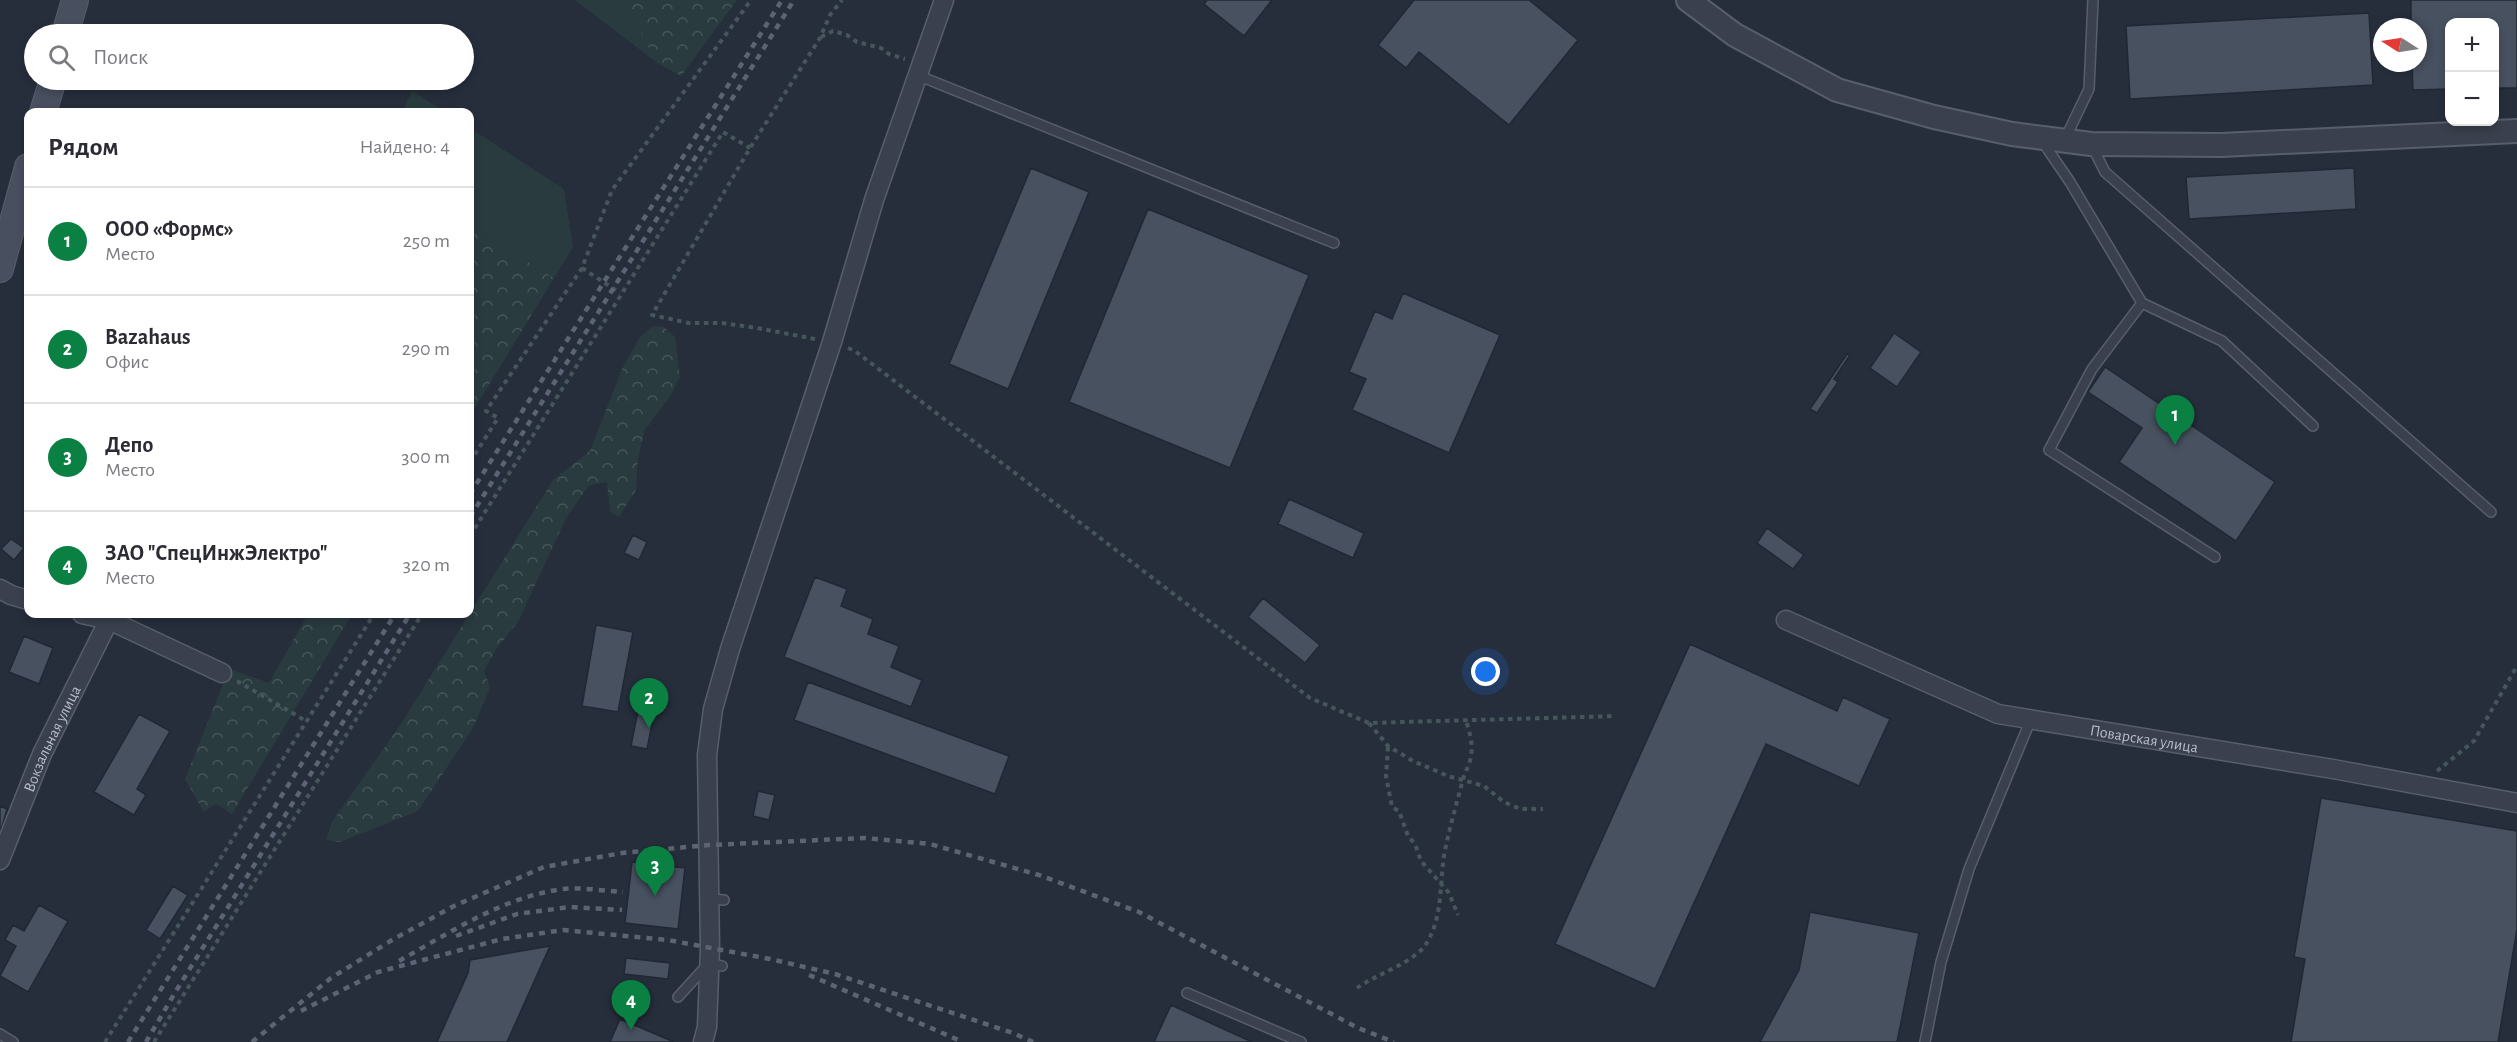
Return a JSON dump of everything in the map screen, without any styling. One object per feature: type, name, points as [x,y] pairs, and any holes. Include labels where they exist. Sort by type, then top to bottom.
[{"type":"main road","points":[[68,24],[75,0]]},
{"type":"main road","points":[[45,108],[50,90]]},
{"type":"main road","points":[[0,269],[24,181]]},
{"type":"street","points":[[702,1042],[706,1028],[717,899],[707,755],[713,709],[730,649],[832,342],[913,67],[944,0]]},
{"type":"street","points":[[1688,0],[1735,35],[1837,90],[1934,117],[2041,138],[2091,144],[2221,145],[2517,131]]},
{"type":"street","points":[[0,589],[24,598]]},
{"type":"street","points":[[100,618],[109,620],[222,673]]},
{"type":"street","name":"Вокзальная улица","points":[[0,860],[42,754],[109,620]]},
{"type":"street","name":"Поварская улица","points":[[1786,620],[1998,714],[2423,785],[2517,803]]},
{"type":"lane","points":[[2064,141],[2089,89],[2093,0]]},
{"type":"lane","points":[[913,67],[1334,243]]},
{"type":"lane","points":[[2041,138],[2142,303],[2222,341],[2313,426]]},
{"type":"lane","points":[[2091,144],[2106,172],[2491,512]]},
{"type":"lane","points":[[2142,303],[2092,369],[2049,450],[2215,557]]},
{"type":"lane","points":[[1925,1042],[1941,962],[1970,869],[2031,719]]},
{"type":"lane","points":[[678,997],[713,959]]},
{"type":"lane","points":[[1187,993],[1301,1042]]},
{"type":"lane","points":[[0,1034],[13,1042]]},
{"type":"path","points":[[474,456],[498,418],[486,411],[582,268],[612,190],[750,0]]},
{"type":"path","points":[[842,0],[830,15],[820,38],[750,148],[652,315],[689,323],[722,323],[757,328],[832,342],[855,351],[1310,698],[1369,723],[1616,716]]},
{"type":"path","points":[[820,38],[833,31],[847,34],[857,42],[881,48],[913,67]]},
{"type":"path","points":[[474,530],[620,293],[723,132],[750,148]]},
{"type":"path","points":[[582,268],[620,293]]},
{"type":"path","points":[[105,1042],[371,618]]},
{"type":"path","points":[[154,1042],[419,618]]},
{"type":"path","points":[[2423,785],[2450,759],[2474,741],[2517,666]]},
{"type":"path","points":[[222,673],[306,721]]},
{"type":"path","points":[[1357,988],[1370,978],[1394,968],[1425,946],[1434,927],[1443,884],[1444,853],[1462,780],[1471,758],[1472,739],[1466,721]]},
{"type":"path","points":[[1369,723],[1388,746],[1413,761],[1484,786],[1504,802],[1520,808],[1543,809]]},
{"type":"path","points":[[1388,746],[1386,776],[1392,807],[1399,811],[1408,836],[1415,844],[1421,861],[1443,884],[1458,915]]},
{"type":"green space","points":[[575,0],[624,0],[656,62]]},
{"type":"green space","points":[[624,0],[737,0],[681,76],[656,62]]},
{"type":"green space","points":[[412,91],[440,108],[404,108]]},
{"type":"green space","points":[[474,131],[564,189],[573,247],[554,278],[474,228]]},
{"type":"green space","points":[[474,228],[554,278],[474,409]]},
{"type":"green space","points":[[653,326],[664,327],[675,337],[680,377],[669,398],[645,429],[638,459],[636,490],[619,517],[610,512],[607,482],[589,485],[566,518],[518,622],[495,651],[484,671],[490,688],[473,728],[418,811],[340,842],[326,840],[332,822],[401,724],[467,618],[474,618],[474,607],[553,480],[590,451],[622,369],[640,337]]},
{"type":"green space","points":[[306,618],[350,618],[232,814],[216,804],[204,812],[185,779],[229,669],[269,683]]},
{"type":"building","points":[[1207,0],[1272,0],[1244,36],[1204,4]]},
{"type":"building","points":[[1414,0],[1529,0],[1578,40],[1509,125],[1419,52],[1406,68],[1378,45]]},
{"type":"building","points":[[2411,0],[2517,0],[2517,88],[2499,88],[2499,18],[2445,18],[2445,89],[2413,90],[2412,72],[2427,72],[2427,18],[2411,18]]},
{"type":"building","points":[[2369,13],[2373,85],[2130,99],[2126,26]]},
{"type":"building","points":[[1031,168],[1089,192],[1008,389],[949,364]]},
{"type":"building","points":[[2354,168],[2356,209],[2189,219],[2186,177]]},
{"type":"building","points":[[1148,209],[1309,275],[1230,468],[1069,402]]},
{"type":"building","points":[[1403,293],[1500,335],[1449,453],[1352,410],[1366,379],[1349,372],[1375,311],[1392,319]]},
{"type":"building","points":[[1894,333],[1921,352],[1897,387],[1870,368]]},
{"type":"building","points":[[1847,354],[1850,355],[1834,379],[1838,382],[1817,413],[1810,409]]},
{"type":"building","points":[[2105,367],[2275,482],[2236,541],[2119,462],[2142,428],[2088,392]]},
{"type":"building","points":[[1289,499],[1364,533],[1353,558],[1278,524]]},
{"type":"building","points":[[1767,528],[1804,555],[1793,569],[1757,543]]},
{"type":"building","points":[[633,535],[647,542],[639,560],[624,553]]},
{"type":"building","points":[[11,539],[24,548],[14,560],[1,549]]},
{"type":"building","points":[[815,577],[847,589],[841,606],[873,619],[868,634],[899,646],[891,667],[922,680],[911,707],[784,657]]},
{"type":"building","points":[[1263,598],[1320,645],[1305,663],[1248,617]]},
{"type":"building","points":[[596,625],[633,632],[618,712],[582,706]]},
{"type":"building","points":[[24,636],[53,648],[39,684],[9,672]]},
{"type":"building","points":[[1690,644],[1837,711],[1843,697],[1890,719],[1859,786],[1766,744],[1655,989],[1555,944]]},
{"type":"building","points":[[808,682],[1009,756],[995,794],[794,720]]},
{"type":"building","points":[[640,701],[656,704],[647,749],[631,746]]},
{"type":"building","points":[[139,714],[170,731],[137,789],[146,795],[134,815],[94,792]]},
{"type":"building","points":[[758,791],[775,795],[769,820],[753,816]]},
{"type":"building","points":[[2321,798],[2517,831],[2517,929],[2498,1042],[2291,1042],[2305,959],[2294,957]]},
{"type":"building","points":[[0,806],[7,809],[0,834]]},
{"type":"building","points":[[632,862],[685,868],[678,929],[625,923]]},
{"type":"building","points":[[173,886],[188,895],[160,939],[146,930]]},
{"type":"building","points":[[39,905],[68,921],[28,992],[0,976],[16,946],[5,940],[13,925],[24,931]]},
{"type":"building","points":[[1810,912],[1919,933],[1897,1042],[1760,1042],[1799,970]]},
{"type":"building","points":[[550,946],[507,1042],[437,1042],[468,973],[470,960]]},
{"type":"building","points":[[626,958],[670,963],[668,979],[624,974]]},
{"type":"building","points":[[1171,1005],[1252,1042],[1154,1042]]},
{"type":"building","points":[[620,1019],[674,1042],[610,1042]]},
{"type":"railway","points":[[474,488],[782,0]]},
{"type":"railway","points":[[474,511],[794,0]]},
{"type":"railway","points":[[128,1042],[393,618]]},
{"type":"railway","points":[[146,1042],[408,618]]},
{"type":"railway","points":[[252,1042],[331,978],[392,940],[454,906],[544,867],[622,853],[709,845],[865,838],[930,844],[1039,875],[1139,912],[1358,1028],[1394,1042]]},
{"type":"railway","points":[[399,961],[478,917],[541,893],[563,889],[623,892]]},
{"type":"railway","points":[[456,936],[517,914],[570,907],[622,910]]},
{"type":"railway","points":[[301,1011],[378,972],[502,939],[563,930],[668,940],[835,974],[1013,1033],[1033,1042]]},
{"type":"railway","points":[[809,975],[963,1042]]},
{"type":"place","name":"ООО «Формс»","points":[[2175,445]]},
{"type":"place","name":"Bazahaus","points":[[649,728]]},
{"type":"place","name":"Депо","points":[[655,896]]},
{"type":"place","name":"ЗАО \"СпецИнжЭлектро\"","points":[[631,1030]]}]
